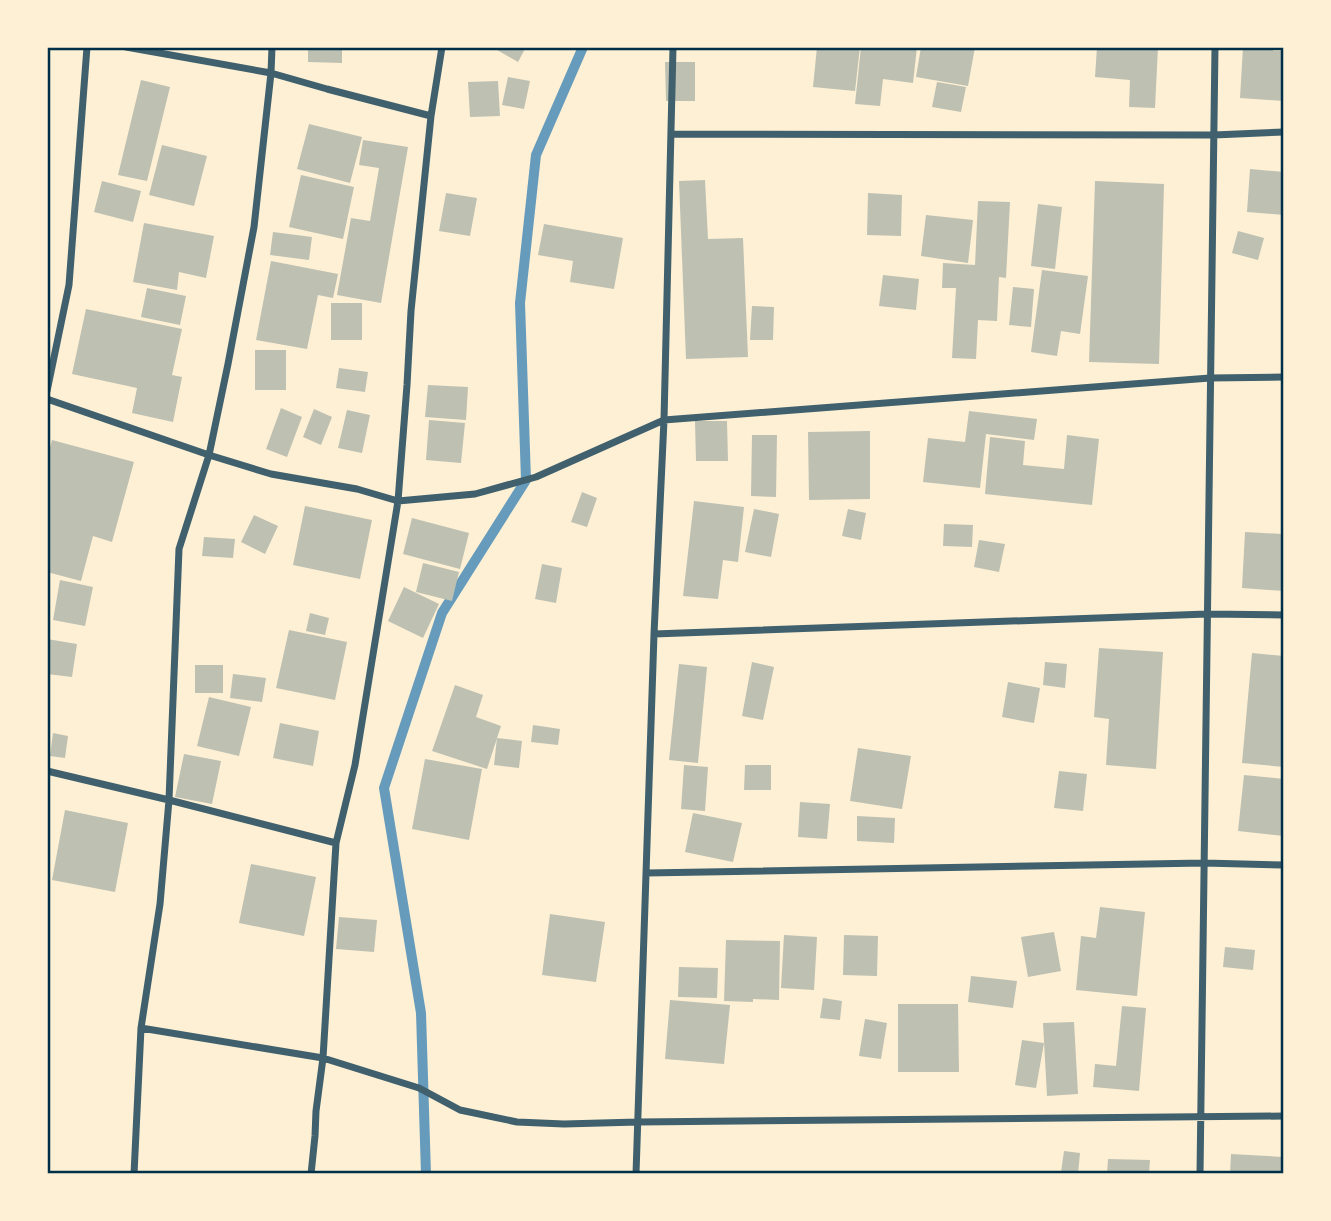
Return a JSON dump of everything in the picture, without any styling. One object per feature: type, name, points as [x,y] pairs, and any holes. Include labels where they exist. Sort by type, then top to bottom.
[{"type":"street","points":[[47,391],[69,285],[87,47]]},
{"type":"street","points":[[126,47],[271,73],[430,116]]},
{"type":"street","points":[[134,1174],[141,1028],[160,904],[169,800],[179,549],[209,455],[254,226],[272,47]]},
{"type":"street","points":[[311,1174],[323,1058],[336,843],[355,765],[398,501],[411,311],[430,116],[442,47]]},
{"type":"street","points":[[636,1174],[664,420],[673,47]]},
{"type":"street","points":[[1200,1174],[1215,47]]},
{"type":"street","points":[[672,134],[1214,135],[1284,132]]},
{"type":"street","points":[[47,399],[271,474],[356,489],[398,501],[475,494],[536,477],[664,420],[1210,378],[1284,377]]},
{"type":"street","points":[[654,634],[1207,614],[1284,615]]},
{"type":"street","points":[[47,771],[336,843]]},
{"type":"street","points":[[646,873],[1204,863],[1284,865]]},
{"type":"street","points":[[141,1028],[323,1058],[419,1088],[460,1110],[517,1122],[564,1124],[1284,1116]]},
{"type":"building","points":[[308,47],[342,47],[342,63],[308,62]]},
{"type":"building","points":[[492,47],[526,47],[518,62]]},
{"type":"building","points":[[817,47],[860,47],[855,91],[813,87]]},
{"type":"building","points":[[861,47],[917,47],[913,83],[883,79],[880,106],[855,104]]},
{"type":"building","points":[[921,47],[975,47],[968,86],[916,77]]},
{"type":"building","points":[[1097,47],[1158,47],[1155,108],[1129,107],[1130,80],[1095,77]]},
{"type":"building","points":[[1243,47],[1273,47],[1273,51],[1284,51],[1284,101],[1240,98]]},
{"type":"building","points":[[665,62],[695,62],[695,101],[666,101]]},
{"type":"building","points":[[508,77],[530,81],[524,109],[502,105]]},
{"type":"building","points":[[141,80],[170,87],[147,181],[118,175]]},
{"type":"building","points":[[498,81],[500,116],[470,117],[468,82]]},
{"type":"building","points":[[937,82],[966,87],[961,112],[932,107]]},
{"type":"building","points":[[309,124],[362,137],[350,183],[297,169]]},
{"type":"building","points":[[363,140],[408,147],[381,303],[337,295],[351,218],[370,221],[379,168],[359,165]]},
{"type":"building","points":[[162,145],[207,156],[194,206],[149,195]]},
{"type":"building","points":[[1250,169],[1284,172],[1284,215],[1247,212]]},
{"type":"building","points":[[301,175],[354,187],[343,239],[289,227]]},
{"type":"building","points":[[705,180],[708,239],[743,238],[748,357],[686,359],[679,181]]},
{"type":"building","points":[[102,181],[141,191],[133,222],[94,212]]},
{"type":"building","points":[[1095,181],[1164,184],[1159,364],[1089,362]]},
{"type":"building","points":[[446,193],[477,198],[470,236],[439,231]]},
{"type":"building","points":[[868,193],[902,195],[901,236],[867,235]]},
{"type":"building","points":[[978,201],[1010,202],[1006,278],[999,277],[997,321],[978,320],[976,359],[952,358],[956,288],[942,288],[943,263],[975,265]]},
{"type":"building","points":[[1038,204],[1062,207],[1055,269],[1031,266]]},
{"type":"building","points":[[926,215],[973,220],[968,263],[921,256]]},
{"type":"building","points":[[144,223],[214,236],[206,278],[179,272],[177,290],[133,282]]},
{"type":"building","points":[[544,224],[623,238],[614,289],[570,282],[573,261],[538,255]]},
{"type":"building","points":[[1238,231],[1264,238],[1258,260],[1232,253]]},
{"type":"building","points":[[273,232],[312,237],[309,260],[270,255]]},
{"type":"building","points":[[271,261],[338,274],[333,298],[318,295],[307,349],[256,340]]},
{"type":"building","points":[[1042,270],[1088,276],[1080,334],[1061,331],[1057,356],[1031,352]]},
{"type":"building","points":[[883,275],[919,279],[916,310],[879,306]]},
{"type":"building","points":[[1013,287],[1034,289],[1031,327],[1009,325]]},
{"type":"building","points":[[147,288],[186,296],[180,325],[141,317]]},
{"type":"building","points":[[331,303],[362,303],[362,340],[331,340]]},
{"type":"building","points":[[752,306],[774,307],[773,340],[750,340]]},
{"type":"building","points":[[86,309],[182,329],[172,375],[182,377],[173,422],[132,413],[137,388],[72,374]]},
{"type":"building","points":[[255,350],[286,350],[286,390],[255,390]]},
{"type":"building","points":[[339,368],[368,372],[365,392],[336,388]]},
{"type":"building","points":[[428,385],[468,387],[466,420],[425,417]]},
{"type":"building","points":[[281,408],[302,417],[287,457],[266,449]]},
{"type":"building","points":[[314,409],[332,417],[321,445],[303,437]]},
{"type":"building","points":[[347,410],[370,415],[362,453],[338,448]]},
{"type":"building","points":[[969,411],[1037,419],[1034,440],[986,434],[980,488],[923,482],[928,438],[965,442]]},
{"type":"building","points":[[429,420],[465,423],[461,463],[426,460]]},
{"type":"building","points":[[695,421],[727,421],[728,461],[696,461]]},
{"type":"building","points":[[870,431],[870,499],[809,500],[808,432]]},
{"type":"building","points":[[752,435],[777,435],[776,497],[751,496]]},
{"type":"building","points":[[1067,435],[1099,439],[1092,505],[985,494],[990,437],[1025,441],[1023,465],[1064,469]]},
{"type":"building","points":[[52,440],[134,462],[112,542],[93,536],[81,581],[47,572],[47,459]]},
{"type":"building","points":[[582,492],[597,498],[587,527],[571,522]]},
{"type":"building","points":[[694,501],[744,507],[738,562],[723,560],[718,599],[683,596]]},
{"type":"building","points":[[305,506],[372,520],[360,579],[293,565]]},
{"type":"building","points":[[754,509],[779,514],[771,557],[745,552]]},
{"type":"building","points":[[848,509],[866,513],[861,540],[842,536]]},
{"type":"building","points":[[254,515],[278,526],[265,554],[241,542]]},
{"type":"building","points":[[412,518],[469,533],[460,569],[403,554]]},
{"type":"building","points":[[944,524],[973,525],[972,547],[943,546]]},
{"type":"building","points":[[1245,532],[1282,534],[1284,591],[1242,588]]},
{"type":"building","points":[[204,537],[235,539],[233,558],[202,556]]},
{"type":"building","points":[[979,540],[1005,544],[999,572],[974,567]]},
{"type":"building","points":[[423,563],[459,572],[452,601],[416,592]]},
{"type":"building","points":[[542,564],[562,568],[556,603],[535,599]]},
{"type":"building","points":[[60,580],[93,587],[85,626],[53,620]]},
{"type":"building","points":[[404,587],[439,604],[423,638],[388,621]]},
{"type":"building","points":[[310,613],[329,618],[325,635],[306,631]]},
{"type":"building","points":[[289,630],[347,642],[335,700],[276,688]]},
{"type":"building","points":[[47,639],[77,644],[72,677],[47,674]]},
{"type":"building","points":[[1099,648],[1163,652],[1156,769],[1106,765],[1109,719],[1094,717]]},
{"type":"building","points":[[1252,653],[1284,656],[1284,767],[1242,763]]},
{"type":"building","points":[[752,662],[774,667],[763,720],[742,716]]},
{"type":"building","points":[[1045,662],[1067,664],[1065,688],[1043,685]]},
{"type":"building","points":[[679,664],[707,667],[698,763],[669,760]]},
{"type":"building","points":[[195,665],[223,665],[223,693],[195,693]]},
{"type":"building","points":[[233,674],[266,678],[262,702],[230,698]]},
{"type":"building","points":[[1008,682],[1040,688],[1034,723],[1002,717]]},
{"type":"building","points":[[455,685],[483,695],[476,717],[501,726],[487,769],[432,751]]},
{"type":"building","points":[[209,697],[251,707],[239,756],[197,746]]},
{"type":"building","points":[[280,723],[319,731],[313,766],[273,758]]},
{"type":"building","points":[[533,725],[560,729],[558,745],[531,742]]},
{"type":"building","points":[[53,733],[68,736],[65,758],[50,756]]},
{"type":"building","points":[[497,738],[522,741],[519,768],[494,765]]},
{"type":"building","points":[[858,748],[911,756],[902,809],[850,801]]},
{"type":"building","points":[[184,754],[221,761],[212,804],[175,797]]},
{"type":"building","points":[[425,759],[482,769],[469,840],[412,829]]},
{"type":"building","points":[[684,765],[708,767],[705,811],[681,809]]},
{"type":"building","points":[[745,765],[771,765],[771,790],[744,790]]},
{"type":"building","points":[[1059,771],[1087,774],[1083,811],[1054,808]]},
{"type":"building","points":[[1244,775],[1284,779],[1284,836],[1238,831]]},
{"type":"building","points":[[800,802],[830,804],[827,839],[798,837]]},
{"type":"building","points":[[65,810],[128,823],[115,892],[52,880]]},
{"type":"building","points":[[693,813],[742,823],[733,862],[685,852]]},
{"type":"building","points":[[857,816],[895,818],[894,843],[857,841]]},
{"type":"building","points":[[251,864],[316,877],[304,936],[239,923]]},
{"type":"building","points":[[1100,907],[1145,912],[1137,996],[1076,990],[1081,936],[1096,938]]},
{"type":"building","points":[[550,914],[605,922],[596,982],[542,975]]},
{"type":"building","points":[[339,917],[377,920],[374,952],[336,949]]},
{"type":"building","points":[[1054,932],[1061,971],[1028,977],[1021,937]]},
{"type":"building","points":[[784,935],[817,937],[814,990],[781,988]]},
{"type":"building","points":[[844,935],[878,936],[877,976],[843,975]]},
{"type":"building","points":[[726,940],[780,941],[779,1000],[724,1001]]},
{"type":"building","points":[[1225,947],[1255,950],[1253,970],[1223,967]]},
{"type":"building","points":[[679,967],[718,968],[717,998],[678,997]]},
{"type":"building","points":[[971,976],[1017,981],[1013,1008],[968,1002]]},
{"type":"building","points":[[823,998],[842,1001],[840,1020],[820,1018]]},
{"type":"building","points":[[670,1000],[730,1005],[724,1064],[665,1059]]},
{"type":"building","points":[[898,1004],[958,1004],[959,1072],[898,1072]]},
{"type":"building","points":[[1122,1006],[1146,1008],[1139,1091],[1093,1087],[1095,1064],[1116,1066]]},
{"type":"building","points":[[865,1019],[887,1023],[881,1059],[859,1056]]},
{"type":"building","points":[[1074,1022],[1078,1094],[1047,1096],[1043,1023]]},
{"type":"building","points":[[1022,1040],[1044,1043],[1036,1088],[1015,1085]]},
{"type":"building","points":[[1064,1151],[1080,1153],[1078,1174],[1061,1172]]},
{"type":"building","points":[[1231,1154],[1284,1157],[1284,1174],[1230,1174]]},
{"type":"building","points":[[1108,1159],[1150,1160],[1149,1174],[1107,1174]]},
{"type":"waterway","points":[[426,1174],[421,1013],[384,788],[442,613],[526,480],[520,303],[536,155],[583,47]]}]
